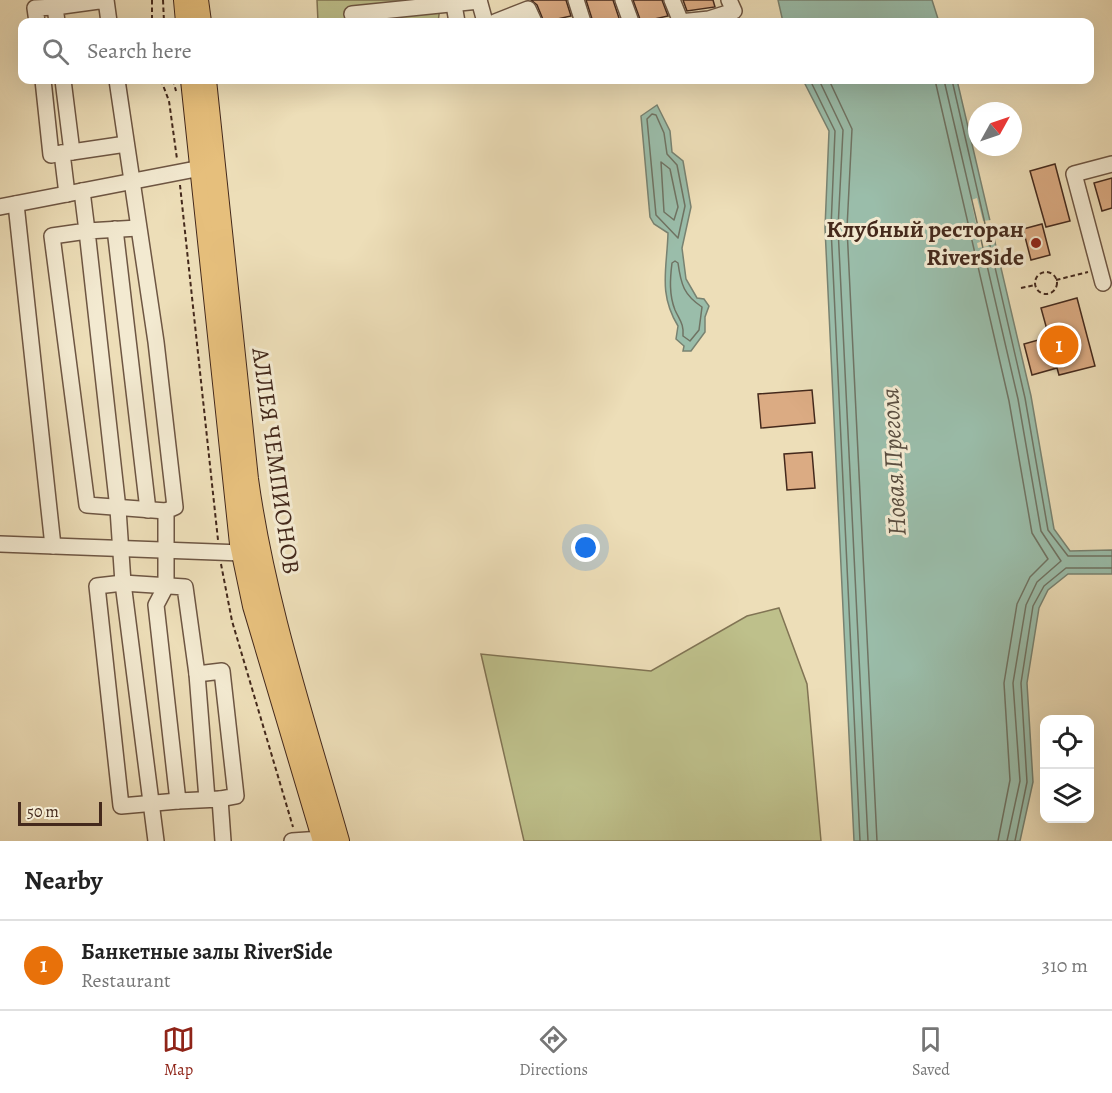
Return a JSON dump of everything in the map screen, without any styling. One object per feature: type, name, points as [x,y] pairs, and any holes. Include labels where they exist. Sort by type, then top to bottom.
[{"type":"main road","points":[[184,0],[186,18]]},
{"type":"main road","points":[[198,0],[200,18]]},
{"type":"main road","name":"АЛЛЕЯ ЧЕМПИОНОВ","points":[[191,84],[242,553],[255,614],[328,840]]},
{"type":"main road","name":"АЛЛЕЯ ЧЕМПИОНОВ","points":[[206,84],[248,479],[257,541],[328,840]]},
{"type":"street","points":[[36,18],[35,9],[56,15],[106,0],[108,18]]},
{"type":"street","points":[[352,14],[479,0],[484,18]]},
{"type":"street","points":[[576,0],[582,18]]},
{"type":"street","points":[[623,0],[630,18]]},
{"type":"street","points":[[672,0],[679,18]]},
{"type":"street","points":[[711,18],[734,11],[729,0]]},
{"type":"street","points":[[454,4],[456,18]]},
{"type":"street","points":[[506,18],[529,10]]},
{"type":"street","points":[[43,84],[51,155],[126,144]]},
{"type":"street","points":[[63,84],[67,153],[66,194]]},
{"type":"street","points":[[118,84],[156,342],[175,507],[166,511],[87,505],[52,236],[138,228]]},
{"type":"street","points":[[1101,276],[1074,174],[1112,164]]},
{"type":"street","points":[[0,207],[201,168]]},
{"type":"street","points":[[82,191],[118,509],[123,583],[156,841]]},
{"type":"street","points":[[16,204],[53,546]]},
{"type":"street","points":[[115,229],[148,510]]},
{"type":"street","points":[[166,511],[164,550],[166,586],[156,604],[178,801]]},
{"type":"street","points":[[0,544],[242,553]]},
{"type":"street","points":[[197,674],[222,671],[236,796],[214,799],[178,801],[150,805],[121,806],[97,586],[123,583],[185,587],[214,799],[223,841]]},
{"type":"street","points":[[292,841],[328,840]]},
{"type":"path","points":[[152,0],[152,18]]},
{"type":"path","points":[[163,0],[164,18]]},
{"type":"path","points":[[1043,272],[1050,273],[1056,280],[1056,288],[1048,293],[1039,291],[1035,285],[1036,277],[1043,272]]},
{"type":"path","points":[[1056,280],[1101,276]]},
{"type":"path","points":[[1022,288],[1035,285]]},
{"type":"green space","points":[[317,0],[441,0],[439,18],[318,18]]},
{"type":"green space","points":[[779,608],[807,684],[821,841],[524,841],[481,654],[651,671],[747,616]]},
{"type":"water","points":[[778,0],[932,0],[938,18],[782,18]]},
{"type":"water","name":"Новая Преголя","points":[[805,84],[958,84],[968,127],[968,156],[975,156],[1031,396],[1054,529],[1070,551],[1112,550],[1112,574],[1068,574],[1048,590],[1039,608],[1027,683],[1033,782],[1020,841],[854,841],[825,228],[829,131]]},
{"type":"water","points":[[657,105],[670,131],[672,152],[683,161],[691,207],[682,248],[686,279],[697,298],[704,299],[709,306],[705,317],[705,332],[691,351],[683,351],[684,346],[676,339],[678,326],[668,303],[665,281],[668,233],[654,224],[650,217],[641,116]]},
{"type":"pier","points":[[977,198],[983,221],[991,220],[992,224],[983,226],[988,246],[978,248],[977,243],[980,242],[971,200]]},
{"type":"building","points":[[531,0],[566,0],[571,16],[542,18],[537,5]]},
{"type":"building","points":[[586,0],[613,0],[619,18],[592,18]]},
{"type":"building","points":[[633,0],[662,0],[668,16],[640,18]]},
{"type":"building","points":[[683,0],[713,0],[715,7],[687,11]]},
{"type":"building","points":[[1055,164],[1070,221],[1046,227],[1030,171]]},
{"type":"building","points":[[1112,178],[1112,208],[1102,211],[1094,183]]},
{"type":"building","points":[[1042,224],[1050,255],[1031,260],[1023,229]]},
{"type":"building","points":[[1077,298],[1095,366],[1059,375],[1057,368],[1032,375],[1024,344],[1049,337],[1041,308]]},
{"type":"building","points":[[812,390],[815,423],[761,428],[758,394]]},
{"type":"building","points":[[812,452],[815,488],[787,490],[784,454]]},
{"type":"place","name":"Клубный ресторан RiverSide","points":[[1036,243]]},
{"type":"place","name":"Банкетные залы RiverSide","points":[[1059,345]]}]
